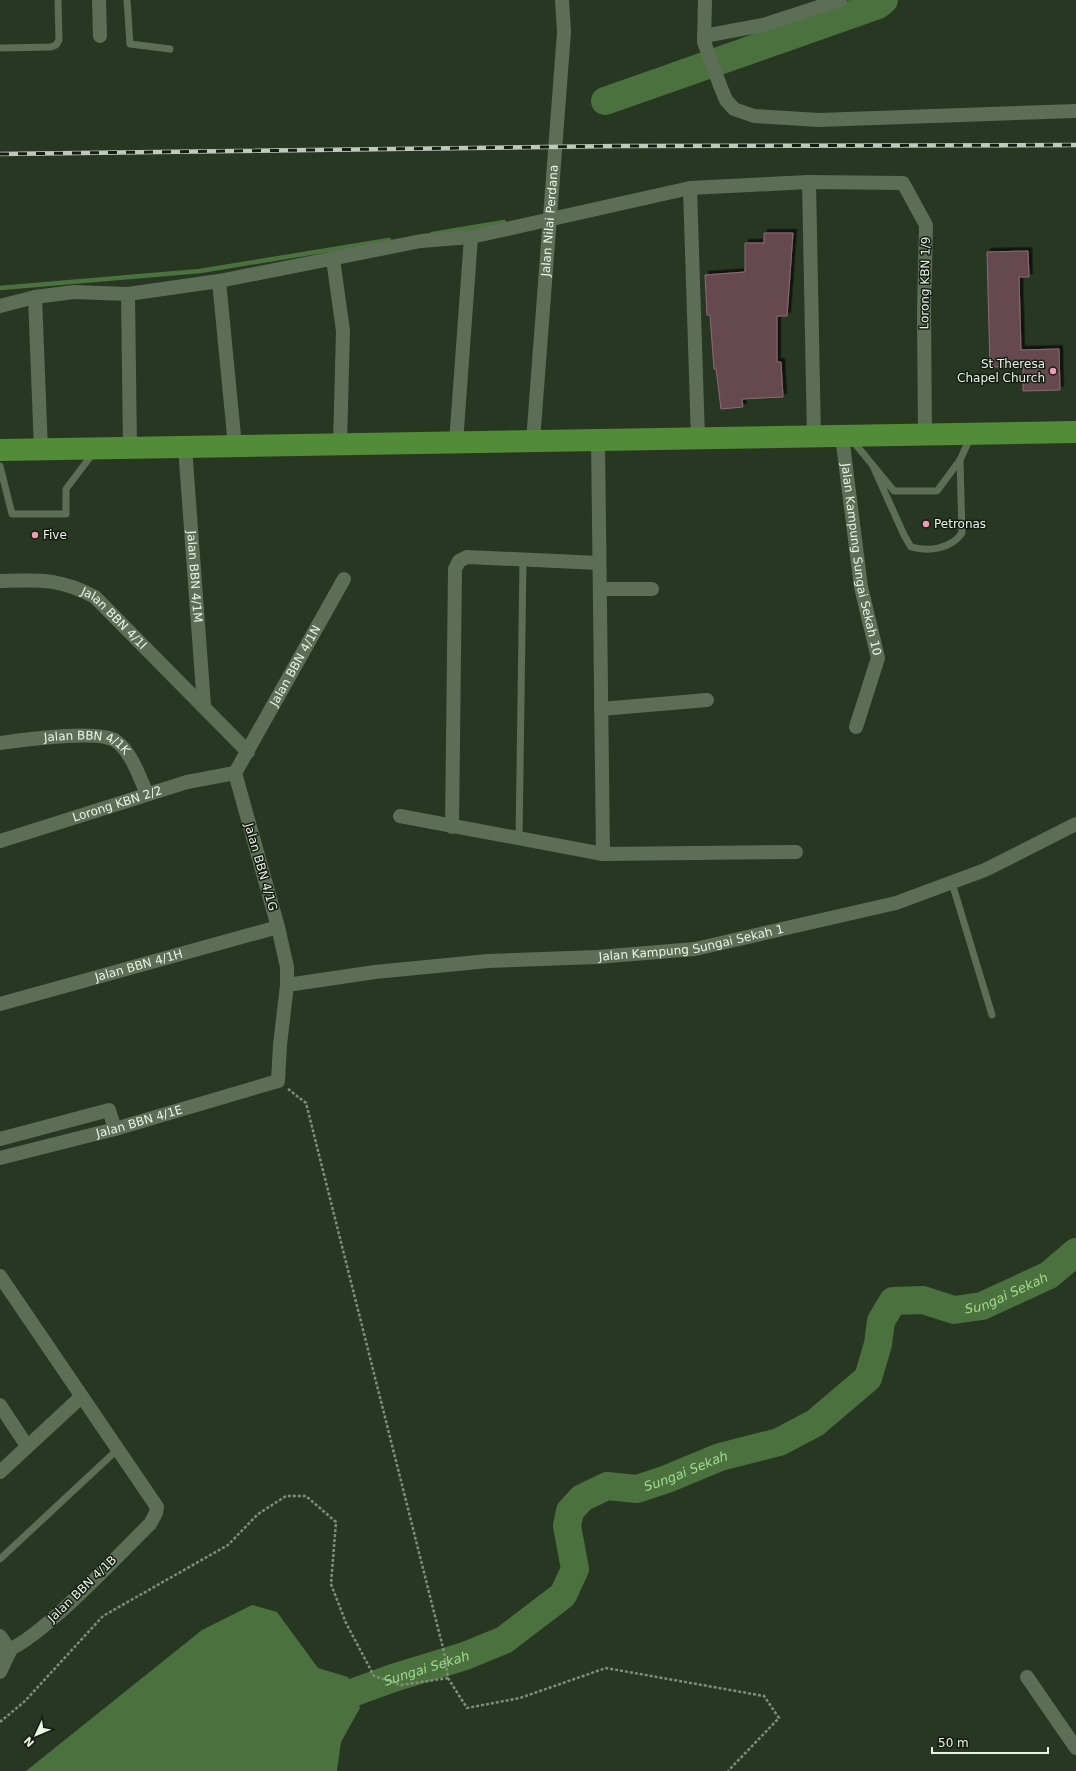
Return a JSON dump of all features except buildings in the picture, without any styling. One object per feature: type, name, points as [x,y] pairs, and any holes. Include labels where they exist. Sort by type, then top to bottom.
[{"type":"main road","points":[[0,450],[1076,432]]},
{"type":"street","points":[[100,0],[100,36]]},
{"type":"street","name":"Jalan Nilai Perdana","points":[[533,442],[564,32],[562,0]]},
{"type":"street","points":[[705,0],[704,39],[726,100],[734,109],[754,116],[819,120],[1076,111]]},
{"type":"street","points":[[704,39],[763,25],[824,2],[840,0]]},
{"type":"street","points":[[0,306],[35,297],[74,292],[128,294],[219,281],[421,242],[471,237],[690,188],[809,182],[814,437]]},
{"type":"street","name":"Lorong KBN 1/9","points":[[809,182],[903,183],[926,225],[924,311],[925,435]]},
{"type":"street","points":[[690,188],[698,439]]},
{"type":"street","points":[[456,443],[471,237]]},
{"type":"street","points":[[333,259],[343,331],[340,444]]},
{"type":"street","points":[[219,281],[235,446]]},
{"type":"street","points":[[128,294],[130,448]]},
{"type":"street","points":[[35,297],[41,450]]},
{"type":"street","name":"Jalan Kampung Sungai Sekah 10","points":[[846,436],[861,587],[878,658],[856,727]]},
{"type":"street","points":[[598,440],[603,854]]},
{"type":"street","name":"Jalan BBN 4/1M","points":[[185,447],[204,706]]},
{"type":"street","points":[[452,827],[455,569],[459,561],[467,558],[599,563]]},
{"type":"street","name":"Jalan BBN 4/1N","points":[[248,752],[344,579]]},
{"type":"street","name":"Jalan BBN 4/1I","points":[[0,581],[44,580],[74,586],[95,597],[248,752]]},
{"type":"street","points":[[600,589],[652,589]]},
{"type":"street","points":[[601,709],[707,700]]},
{"type":"street","name":"Jalan BBN 4/1K","points":[[0,743],[86,735],[115,740],[129,755],[147,794]]},
{"type":"street","points":[[235,774],[248,752]]},
{"type":"street","name":"Lorong KBN 2/2","points":[[0,841],[187,782],[235,774]]},
{"type":"street","name":"Jalan BBN 4/1G","points":[[235,774],[278,926],[287,967],[287,985],[280,1045],[278,1081]]},
{"type":"street","points":[[400,816],[519,840],[603,854],[796,852]]},
{"type":"street","name":"Jalan Kampung Sungai Sekah 1","points":[[287,985],[375,972],[488,961],[597,957],[695,949],[896,903],[986,870],[1076,824]]},
{"type":"street","name":"Jalan BBN 4/1H","points":[[0,1004],[278,926]]},
{"type":"street","name":"Jalan BBN 4/1E","points":[[0,1158],[115,1129],[278,1081]]},
{"type":"street","points":[[0,1139],[109,1110],[115,1129]]},
{"type":"street","points":[[0,1276],[117,1450]]},
{"type":"street","points":[[0,1472],[81,1397]]},
{"type":"street","points":[[0,1405],[27,1446]]},
{"type":"street","name":"Jalan BBN 4/1B","points":[[0,1672],[5,1652],[47,1623],[150,1524],[156,1513],[157,1507],[154,1501],[117,1450]]},
{"type":"street","points":[[0,1636],[5,1652]]},
{"type":"street","points":[[1027,1677],[1076,1748]]},
{"type":"lane","points":[[0,48],[51,47],[56,45],[58,40],[58,0]]},
{"type":"lane","points":[[127,0],[130,44],[170,49]]},
{"type":"lane","points":[[846,436],[894,491],[937,491],[960,460],[972,434]]},
{"type":"lane","points":[[0,466],[12,514],[66,514],[66,489],[97,449]]},
{"type":"lane","points":[[873,466],[904,535],[911,547],[940,548],[952,545],[962,533],[960,460]]},
{"type":"lane","points":[[519,840],[523,560]]},
{"type":"lane","points":[[952,883],[992,1016]]},
{"type":"lane","points":[[0,1560],[117,1450]]},
{"type":"path","points":[[278,1081],[306,1103],[444,1652],[448,1678],[467,1708],[520,1698],[606,1668],[764,1696],[779,1718],[728,1771]]},
{"type":"path","points":[[0,1722],[25,1701],[104,1616],[228,1545],[258,1514],[286,1496],[306,1496],[336,1522],[331,1584],[346,1624],[374,1676],[401,1685],[448,1678]]},
{"type":"shaded area","points":[[252,1605],[277,1612],[318,1668],[348,1677],[360,1708],[341,1742],[337,1771],[26,1771],[202,1630]]},
{"type":"waterway","points":[[605,101],[878,5],[884,0]]},
{"type":"waterway","points":[[432,234],[504,222]]},
{"type":"waterway","points":[[0,288],[200,271],[389,240]]},
{"type":"waterway","name":"Sungai Sekah","points":[[271,1771],[352,1693],[393,1678],[465,1656],[504,1640],[563,1595],[575,1569],[567,1526],[570,1511],[582,1498],[607,1486],[637,1489],[667,1479],[720,1457],[779,1442],[815,1423],[868,1378],[878,1344],[881,1321],[893,1301],[923,1300],[954,1310],[982,1306],[1049,1275],[1076,1252]]},
{"type":"railway","points":[[0,154],[618,146],[1076,145]]},
{"type":"place","name":"St Theresa Chapel Church","points":[[1053,371]]},
{"type":"place","name":"Petronas","points":[[926,524]]},
{"type":"place","name":"Five","points":[[35,535]]}]
